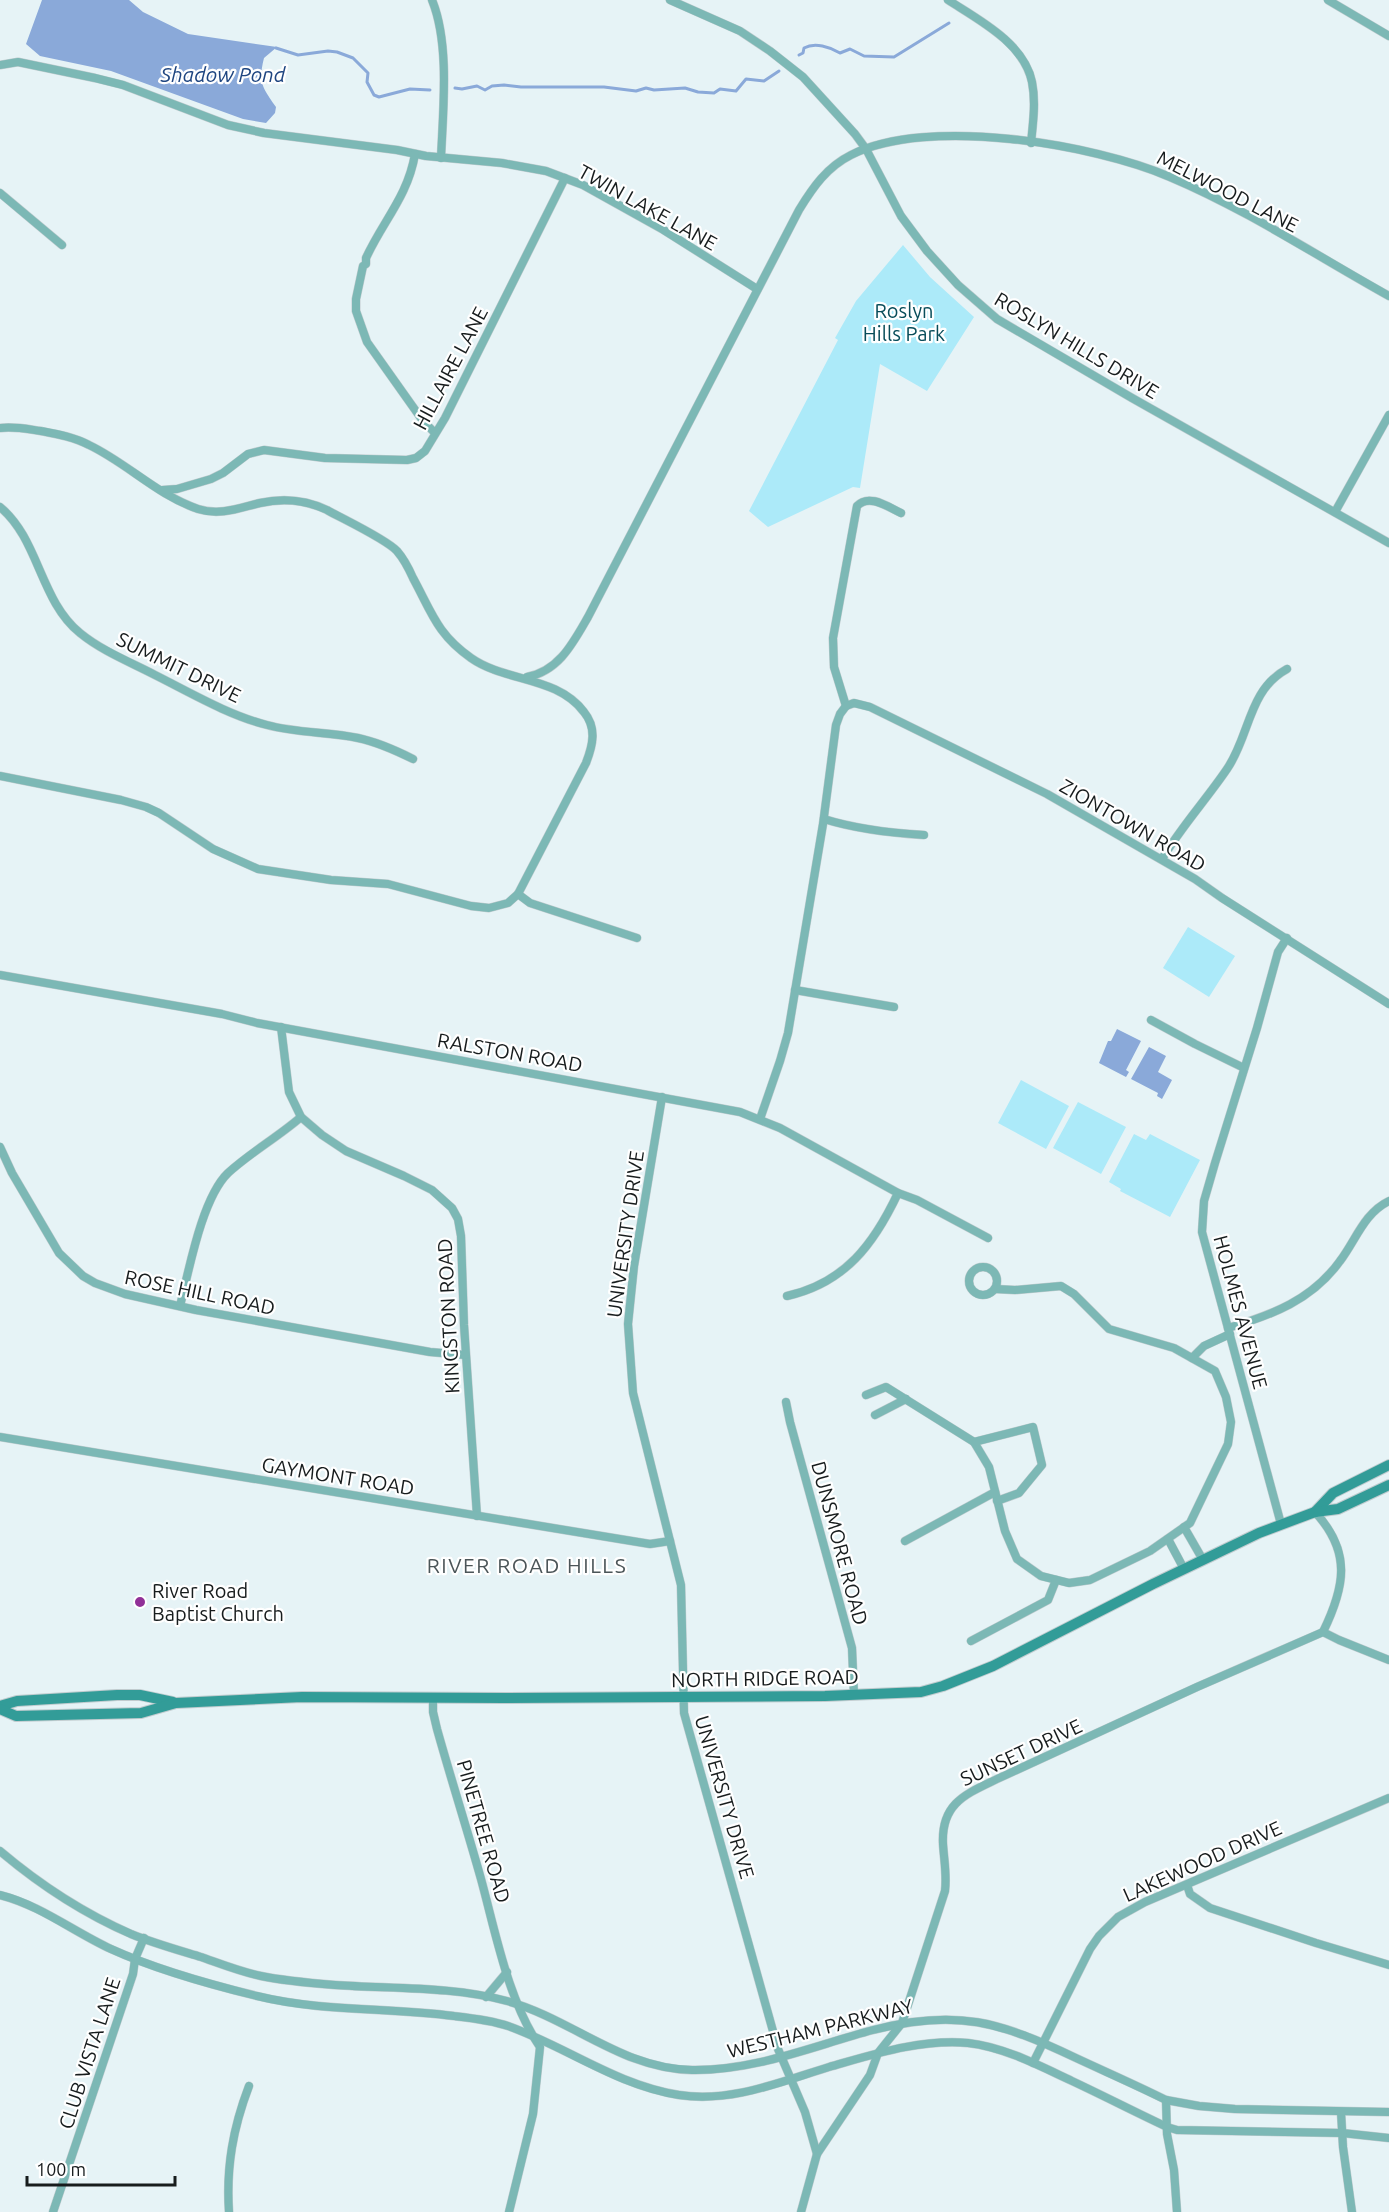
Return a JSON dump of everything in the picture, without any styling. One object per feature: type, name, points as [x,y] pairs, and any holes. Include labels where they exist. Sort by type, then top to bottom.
[{"type":"main road","name":"NORTH RIDGE ROAD","points":[[1315,1512],[1333,1493],[1389,1465]]},
{"type":"main road","name":"NORTH RIDGE ROAD","points":[[0,1707],[16,1716],[141,1713],[176,1703],[302,1697],[908,1694],[951,1683],[993,1666],[1184,1569],[1281,1524],[1315,1512],[1338,1509],[1389,1485]]},
{"type":"main road","name":"NORTH RIDGE ROAD","points":[[0,1707],[17,1701],[117,1695],[140,1695],[176,1703]]},
{"type":"street","points":[[432,0],[441,29],[443,50],[441,158]]},
{"type":"street","name":"ROSLYN HILLS DRIVE","points":[[670,0],[740,31],[803,77],[866,149],[893,203],[910,229],[946,273],[976,303],[1020,333],[1389,543]]},
{"type":"street","points":[[948,0],[1003,38],[1014,48],[1026,65],[1034,97],[1031,143]]},
{"type":"street","points":[[1328,0],[1389,36]]},
{"type":"street","points":[[1342,9],[1347,0]]},
{"type":"street","name":"TWIN LAKE LANE","points":[[0,66],[18,62],[123,85],[242,129],[441,158],[502,163],[546,171],[583,185],[662,229],[757,289]]},
{"type":"street","name":"MELWOOD LANE","points":[[757,289],[813,188],[834,166],[850,156],[887,141],[944,135],[975,136],[1074,149],[1120,160],[1169,176],[1258,222],[1389,296]]},
{"type":"street","points":[[415,154],[406,189],[366,258],[366,264],[363,266],[360,277],[356,310],[366,342],[423,421],[435,433]]},
{"type":"street","name":"HILLAIRE LANE","points":[[158,489],[168,491],[211,479],[248,454],[264,450],[325,458],[407,460],[423,454],[445,417],[565,178]]},
{"type":"street","points":[[0,193],[62,245]]},
{"type":"street","points":[[525,678],[541,674],[565,654],[588,617],[757,289]]},
{"type":"street","points":[[1335,512],[1389,415]]},
{"type":"street","points":[[0,428],[24,428],[86,443],[184,504],[214,513],[276,501],[305,502],[323,508],[396,550],[415,582],[432,618],[454,645],[486,666],[525,678],[558,691],[575,701],[589,719],[593,732],[593,742],[586,763],[518,894],[508,903],[489,908],[471,906],[388,885],[331,880],[258,869],[213,849],[159,813],[146,807],[0,776]]},
{"type":"street","points":[[760,1119],[780,1061],[795,990],[824,819],[836,725],[846,706],[834,667],[833,638],[857,506],[860,502],[868,500],[901,513]]},
{"type":"street","name":"SUMMIT DRIVE","points":[[0,507],[22,533],[59,608],[77,631],[91,641],[181,688],[246,718],[290,730],[358,738],[386,746],[413,759]]},
{"type":"street","points":[[1161,859],[1190,816],[1227,769],[1261,691],[1278,674],[1287,669]]},
{"type":"street","name":"ZIONTOWN ROAD","points":[[846,706],[854,703],[870,707],[1047,794],[1161,859],[1389,1004]]},
{"type":"street","points":[[824,819],[839,824],[924,835]]},
{"type":"street","points":[[518,894],[530,903],[637,938]]},
{"type":"street","name":"HOLMES AVENUE","points":[[1281,1524],[1202,1232],[1202,1213],[1278,952],[1287,938]]},
{"type":"street","name":"RALSTON ROAD","points":[[0,975],[718,1106],[760,1119],[988,1239]]},
{"type":"street","points":[[795,990],[894,1007]]},
{"type":"street","points":[[1152,1020],[1244,1068]]},
{"type":"street","name":"KINGSTON ROAD","points":[[281,1027],[289,1092],[301,1117],[346,1151],[432,1190],[452,1208],[458,1219],[461,1236],[465,1355],[477,1516]]},
{"type":"street","name":"UNIVERSITY DRIVE","points":[[662,1097],[634,1266],[628,1324],[633,1393],[682,1596],[684,1713],[781,2057],[805,2112],[817,2154]]},
{"type":"street","points":[[180,1306],[198,1237],[220,1182],[249,1156],[284,1132],[301,1117]]},
{"type":"street","name":"ROSE HILL ROAD","points":[[0,1147],[50,1240],[67,1263],[83,1276],[104,1288],[180,1306],[430,1352],[465,1355]]},
{"type":"street","points":[[787,1296],[805,1292],[833,1276],[860,1255],[877,1234],[898,1193]]},
{"type":"street","points":[[1192,1358],[1204,1346],[1229,1331],[1279,1311],[1314,1289],[1341,1260],[1371,1212],[1389,1201]]},
{"type":"street","points":[[866,1395],[886,1387],[974,1442],[989,1467],[1005,1531],[1017,1559],[1041,1576],[1068,1583],[1090,1580],[1150,1551],[1190,1523],[1228,1444],[1231,1422],[1226,1397],[1215,1371],[1174,1348],[1109,1329],[1074,1294],[1061,1286],[1015,1290],[995,1289]]},
{"type":"street","points":[[875,1415],[906,1400]]},
{"type":"street","name":"DUNSMORE ROAD","points":[[786,1402],[852,1648],[854,1695]]},
{"type":"street","points":[[905,1541],[996,1496],[1019,1493],[1042,1465],[1033,1427],[974,1442]]},
{"type":"street","name":"GAYMONT ROAD","points":[[0,1437],[650,1544],[670,1541]]},
{"type":"street","points":[[1315,1512],[1330,1530],[1342,1569],[1342,1581],[1336,1606],[1323,1632],[1389,1660]]},
{"type":"street","points":[[1184,1527],[1203,1560]]},
{"type":"street","points":[[1168,1539],[1184,1569]]},
{"type":"street","points":[[971,1641],[1048,1600],[1056,1580]]},
{"type":"street","name":"SUNSET DRIVE","points":[[817,2154],[870,2075],[878,2053],[902,2023],[945,1891],[944,1826],[949,1812],[958,1800],[968,1793],[1197,1687],[1323,1632]]},
{"type":"street","name":"PINETREE ROAD","points":[[433,1698],[437,1729],[507,1972],[533,2037],[540,2047],[537,2088],[509,2212]]},
{"type":"street","name":"LAKEWOOD DRIVE","points":[[1034,2063],[1090,1949],[1105,1928],[1136,1907],[1389,1797]]},
{"type":"street","name":"WESTHAM PARKWAY","points":[[0,1851],[80,1909],[144,1938],[259,1976],[305,1982],[422,1989],[486,1996],[519,2005],[570,2027],[629,2058],[655,2065],[692,2070],[719,2069],[781,2057],[902,2023],[930,2019],[971,2020],[996,2025],[1044,2043],[1166,2100],[1199,2106],[1389,2112]]},
{"type":"street","points":[[1187,1885],[1190,1894],[1210,1908],[1389,1965]]},
{"type":"street","name":"WESTHAM PARKWAY","points":[[0,1895],[36,1909],[93,1940],[135,1959],[227,1989],[286,2003],[428,2012],[507,2026],[627,2082],[682,2096],[730,2095],[902,2047],[967,2043],[992,2048],[1034,2063],[1177,2130],[1218,2133],[1342,2133],[1389,2138]]},
{"type":"street","name":"CLUB VISTA LANE","points":[[53,2212],[135,1959],[144,1938]]},
{"type":"street","points":[[486,1996],[507,1972]]},
{"type":"street","points":[[230,2212],[230,2155],[237,2118],[249,2086]]},
{"type":"street","points":[[1166,2100],[1177,2212]]},
{"type":"street","points":[[1341,2112],[1352,2212]]},
{"type":"street","points":[[801,2212],[817,2154]]},
{"type":"green space","name":"Roslyn Hills Park","points":[[903,245],[930,277],[974,317],[927,391],[880,364],[860,488],[853,487],[768,527],[749,511],[838,340],[835,338],[856,301]]},
{"type":"green space","points":[[1188,927],[1235,956],[1209,997],[1163,968]]},
{"type":"green space","points":[[1021,1080],[1069,1106],[1046,1149],[998,1123]]},
{"type":"green space","points":[[1078,1102],[1126,1127],[1101,1174],[1053,1148]]},
{"type":"green space","points":[[1134,1134],[1146,1140],[1150,1134],[1200,1160],[1170,1217],[1120,1191],[1121,1189],[1109,1182]]},
{"type":"water","name":"Shadow Pond","points":[[42,0],[129,0],[143,12],[188,34],[277,47],[264,58],[261,73],[264,89],[276,107],[275,113],[266,123],[243,119],[111,71],[40,56],[26,44]]},
{"type":"water","points":[[1117,1029],[1141,1041],[1126,1070],[1129,1072],[1126,1077],[1099,1063],[1108,1041],[1111,1041]]},
{"type":"water","points":[[1149,1047],[1166,1056],[1158,1072],[1172,1080],[1162,1099],[1157,1096],[1158,1093],[1131,1079]]},
{"type":"waterway","points":[[799,55],[803,53],[804,48],[818,45],[840,53],[850,49],[864,56],[894,57],[949,23]]},
{"type":"waterway","points":[[276,48],[298,55],[328,51],[353,58],[368,73],[367,82],[374,95],[379,97],[410,89],[430,90]]},
{"type":"waterway","points":[[455,88],[477,86],[485,90],[492,86],[504,85],[604,87],[636,91],[646,88],[654,90],[685,88],[714,93],[720,89],[736,91],[746,79],[764,81],[779,71]]},
{"type":"place","name":"River Road Baptist Church","points":[[140,1602]]},
{"type":"district","name":"RIVER ROAD HILLS","points":[[527,1565]]}]
